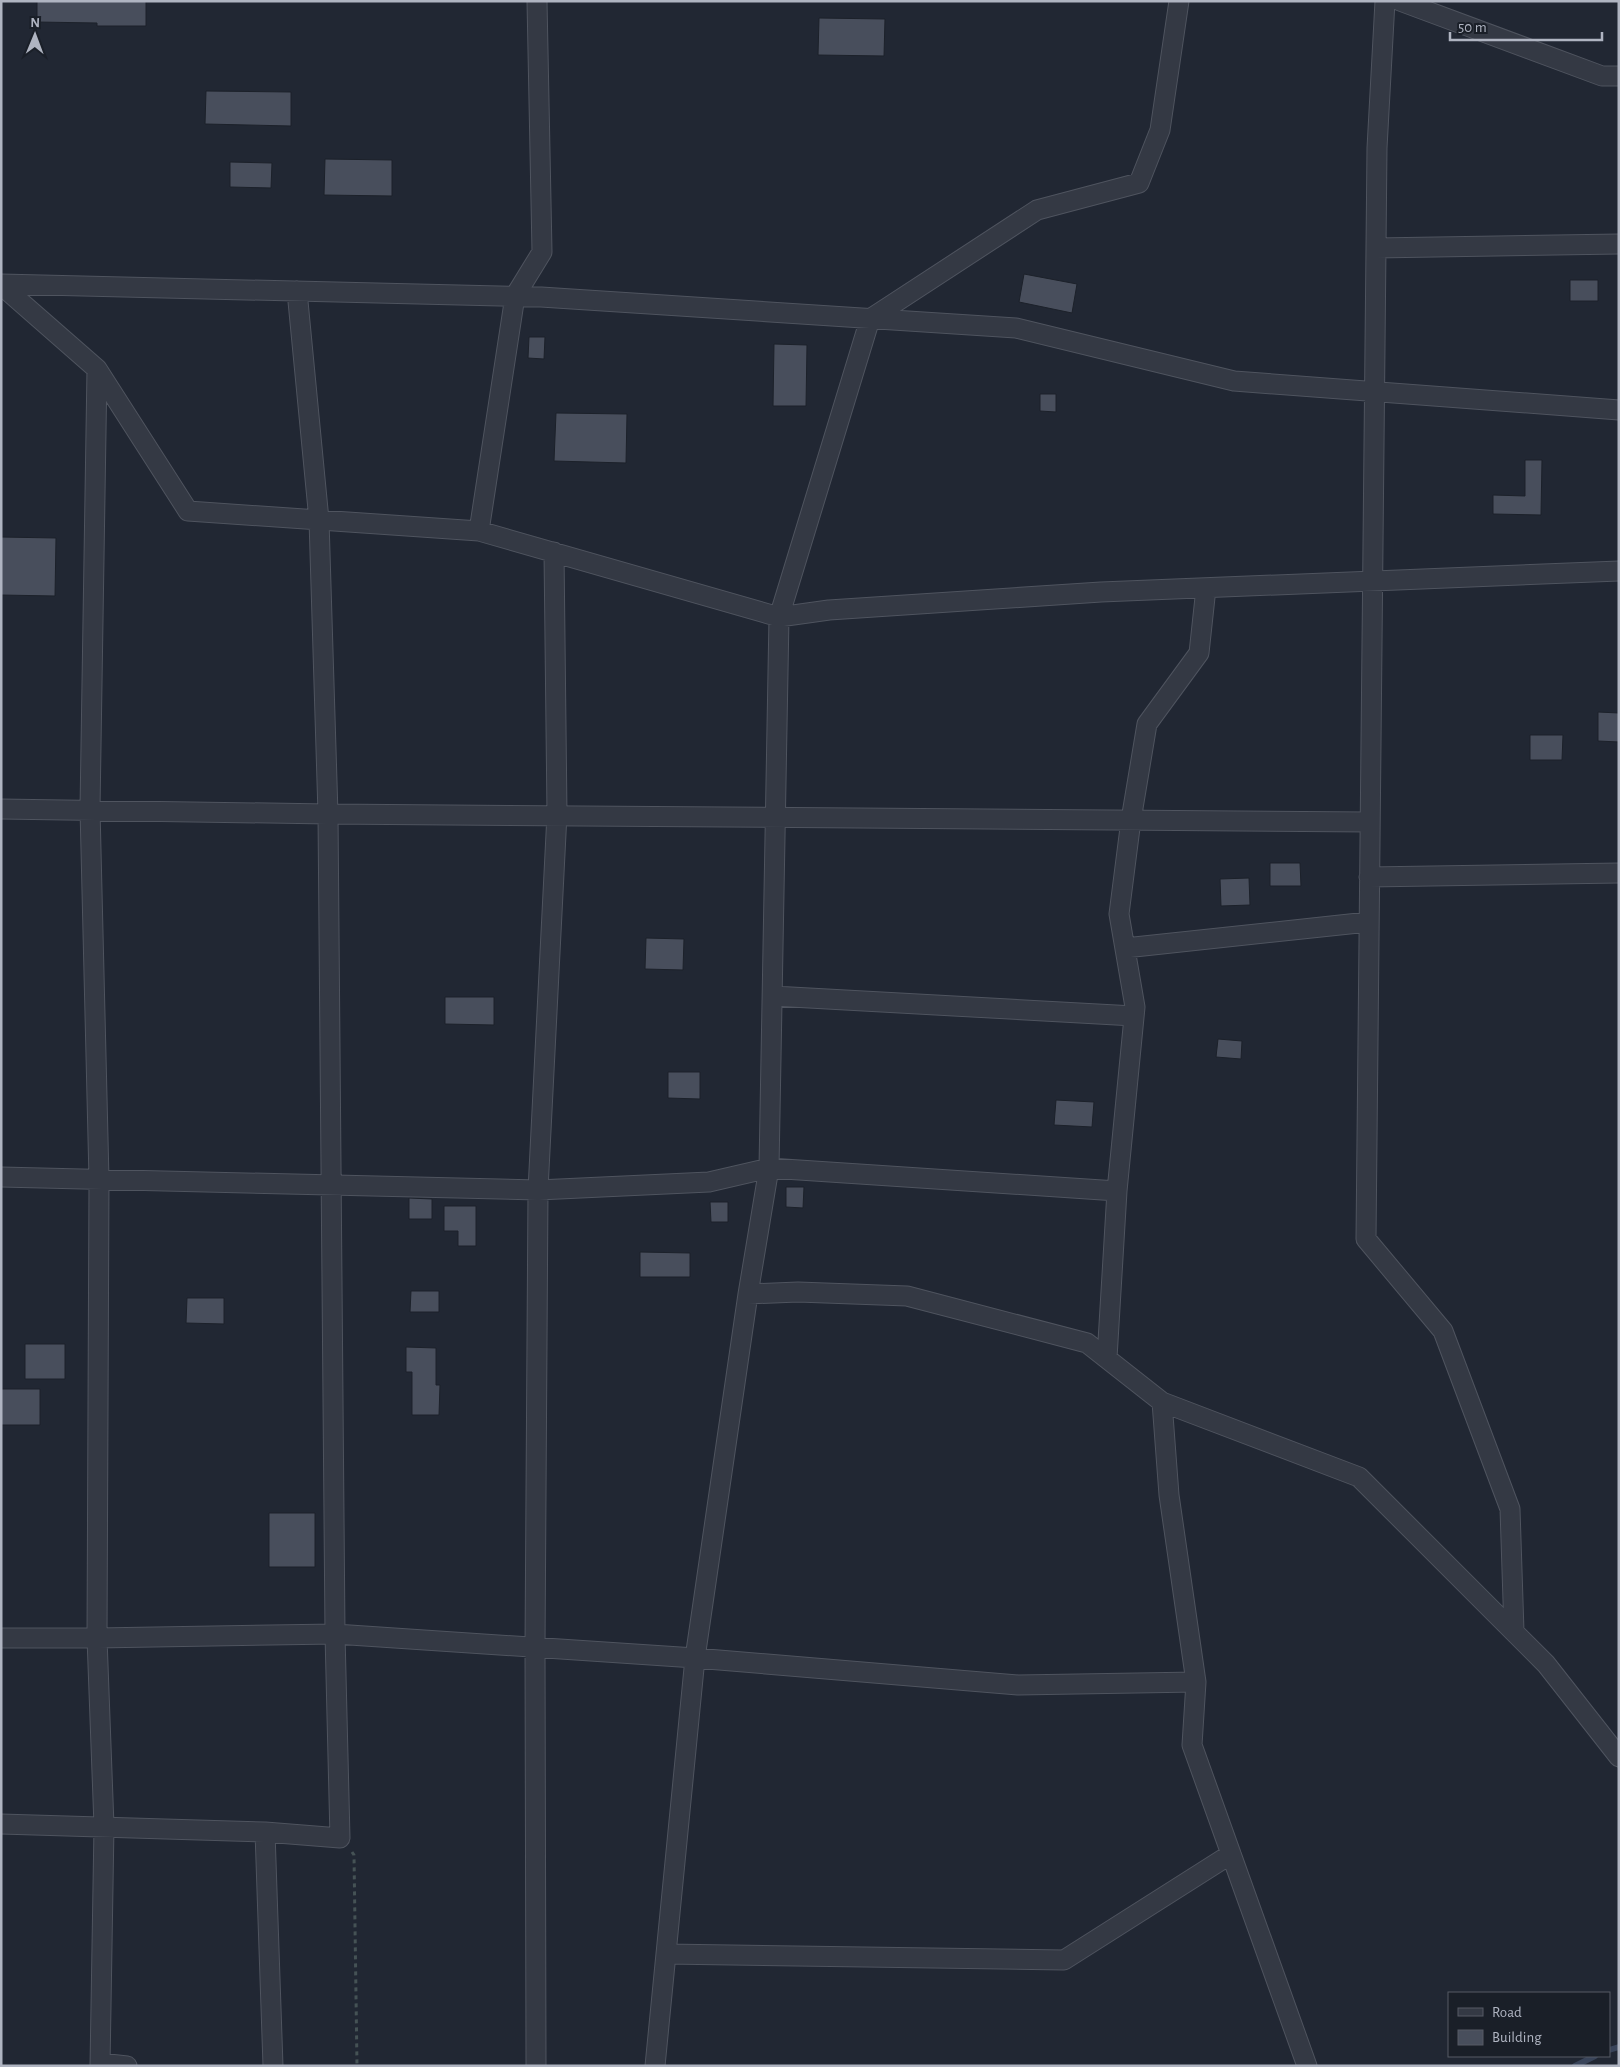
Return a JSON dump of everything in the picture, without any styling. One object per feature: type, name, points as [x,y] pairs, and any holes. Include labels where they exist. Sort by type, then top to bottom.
[{"type":"street","points":[[479,531],[515,296],[542,252],[537,1]]},
{"type":"street","points":[[655,2066],[695,1658],[748,1294],[769,1168],[778,617],[870,318],[1037,210],[1140,183],[1160,130],[1179,1]]},
{"type":"street","points":[[1385,1],[1377,148],[1368,877],[1366,1239],[1443,1331],[1510,1509],[1514,1631]]},
{"type":"street","points":[[1400,1],[1602,76],[1619,76]]},
{"type":"street","points":[[1376,248],[1619,244]]},
{"type":"street","points":[[1,285],[515,296],[1016,328],[1234,381],[1619,410]]},
{"type":"street","points":[[1,285],[97,369],[188,511],[479,531],[778,617],[830,610],[1100,592],[1619,572]]},
{"type":"street","points":[[1,1824],[265,1832],[340,1838],[335,1634],[328,814],[320,520],[297,291]]},
{"type":"street","points":[[97,369],[90,809],[99,1179],[97,1638],[104,1826],[100,2065],[127,2066]]},
{"type":"street","points":[[536,2066],[535,1647],[538,1190],[556,814],[554,552]]},
{"type":"street","points":[[1107,1358],[1117,1191],[1135,1007],[1119,914],[1131,820],[1147,724],[1199,653],[1206,588]]},
{"type":"street","points":[[1,809],[328,814],[556,814],[1369,822]]},
{"type":"street","points":[[1368,877],[1619,873]]},
{"type":"street","points":[[1125,948],[1368,922]]},
{"type":"street","points":[[773,996],[1134,1016]]},
{"type":"street","points":[[1,1177],[538,1190],[709,1182],[769,1168],[1117,1191]]},
{"type":"street","points":[[748,1294],[798,1292],[907,1296],[1087,1343],[1162,1402],[1359,1477],[1546,1664],[1619,1757]]},
{"type":"street","points":[[1162,1402],[1169,1495],[1196,1682],[1192,1745],[1307,2066]]},
{"type":"street","points":[[1,1638],[335,1634],[695,1658],[1018,1685],[1196,1682]]},
{"type":"street","points":[[265,1832],[273,2066]]},
{"type":"street","points":[[666,1954],[1064,1960],[1231,1854]]},
{"type":"path","points":[[340,1838],[354,1855],[357,2066]]},
{"type":"building","points":[[37,1],[146,1],[146,26],[97,26],[97,23],[37,22]]},
{"type":"building","points":[[819,18],[885,19],[884,56],[818,55]]},
{"type":"building","points":[[206,91],[291,92],[291,126],[205,124]]},
{"type":"building","points":[[325,159],[392,160],[392,196],[324,195]]},
{"type":"building","points":[[230,162],[272,163],[271,188],[230,187]]},
{"type":"building","points":[[1024,274],[1077,284],[1072,313],[1019,302]]},
{"type":"building","points":[[1570,280],[1598,280],[1598,301],[1570,301]]},
{"type":"building","points":[[529,337],[545,337],[544,359],[528,358]]},
{"type":"building","points":[[774,344],[807,345],[806,406],[773,406]]},
{"type":"building","points":[[1040,394],[1056,394],[1056,412],[1040,411]]},
{"type":"building","points":[[556,413],[627,414],[626,463],[554,461]]},
{"type":"building","points":[[1525,460],[1542,460],[1541,515],[1493,514],[1493,495],[1525,496]]},
{"type":"building","points":[[1,537],[56,538],[55,596],[1,595]]},
{"type":"building","points":[[1598,712],[1619,713],[1619,742],[1598,741]]},
{"type":"building","points":[[1530,735],[1563,735],[1562,760],[1530,760]]},
{"type":"building","points":[[1270,863],[1300,863],[1301,886],[1270,886]]},
{"type":"building","points":[[1249,878],[1250,905],[1221,906],[1220,879]]},
{"type":"building","points":[[646,938],[684,939],[683,970],[645,969]]},
{"type":"building","points":[[445,997],[494,997],[494,1025],[445,1024]]},
{"type":"building","points":[[1218,1039],[1242,1041],[1241,1059],[1216,1057]]},
{"type":"building","points":[[668,1072],[700,1072],[700,1099],[668,1098]]},
{"type":"building","points":[[1056,1100],[1094,1102],[1092,1127],[1054,1125]]},
{"type":"building","points":[[786,1187],[804,1187],[803,1208],[786,1207]]},
{"type":"building","points":[[409,1198],[432,1199],[432,1219],[409,1219]]},
{"type":"building","points":[[710,1202],[728,1202],[728,1222],[711,1222]]},
{"type":"building","points":[[444,1206],[476,1206],[476,1246],[458,1246],[458,1231],[444,1231]]},
{"type":"building","points":[[640,1252],[690,1253],[690,1277],[640,1277]]},
{"type":"building","points":[[411,1291],[439,1291],[439,1312],[410,1312]]},
{"type":"building","points":[[187,1298],[224,1298],[224,1324],[186,1323]]},
{"type":"building","points":[[25,1344],[65,1344],[65,1379],[25,1379]]},
{"type":"building","points":[[406,1347],[436,1348],[436,1385],[440,1385],[439,1415],[412,1415],[412,1372],[406,1372]]},
{"type":"building","points":[[1,1389],[40,1389],[40,1425],[1,1425]]},
{"type":"building","points":[[269,1513],[315,1513],[315,1567],[269,1567]]},
{"type":"waterway","points":[[1610,2050],[1619,2047]]},
{"type":"waterway","points":[[1575,2066],[1593,2057]]}]
